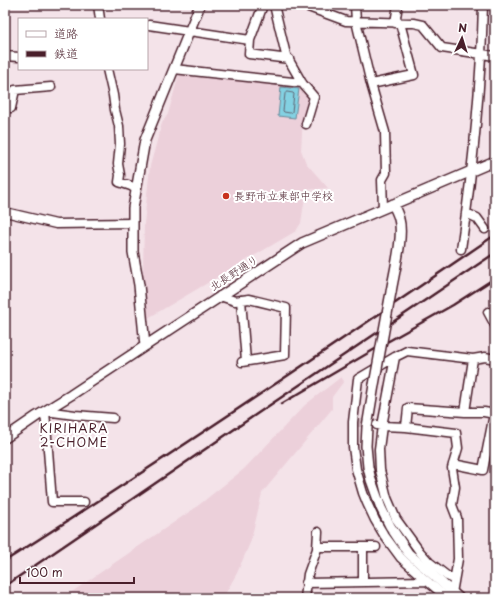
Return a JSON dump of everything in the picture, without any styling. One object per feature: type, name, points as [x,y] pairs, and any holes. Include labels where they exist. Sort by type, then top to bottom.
[{"type":"street","points":[[98,5],[100,18]]},
{"type":"street","points":[[145,346],[139,285],[133,252],[133,208],[136,189],[145,140],[200,5]]},
{"type":"street","points":[[263,5],[250,40],[249,54],[289,59]]},
{"type":"street","points":[[274,5],[286,55],[302,83],[314,96],[306,124]]},
{"type":"street","points":[[303,5],[346,21],[414,23],[423,25],[442,48],[495,56]]},
{"type":"street","points":[[355,5],[356,21],[371,84],[385,132],[386,173],[382,180],[383,208]]},
{"type":"street","points":[[371,84],[414,75],[398,23],[398,5]]},
{"type":"street","points":[[461,249],[471,170],[481,54],[483,5]]},
{"type":"street","points":[[148,26],[250,40]]},
{"type":"street","points":[[5,56],[18,57]]},
{"type":"street","points":[[174,69],[302,83]]},
{"type":"street","points":[[107,70],[119,126],[119,182],[136,189]]},
{"type":"street","points":[[5,107],[11,108],[15,90],[51,87]]},
{"type":"street","name":"北長野通り","points":[[5,438],[302,243],[495,160]]},
{"type":"street","points":[[393,204],[399,220],[399,246],[367,427],[366,446],[368,466],[371,480],[381,508],[390,526],[408,552],[457,597]]},
{"type":"street","points":[[5,212],[56,224],[133,223]]},
{"type":"street","points":[[466,213],[477,218],[485,228]]},
{"type":"street","points":[[220,296],[235,301],[249,298],[286,308],[285,355],[244,361],[241,300]]},
{"type":"street","points":[[488,312],[495,325]]},
{"type":"street","points":[[457,597],[445,596],[401,558],[384,535],[367,503],[356,468],[353,447],[358,379],[407,351],[473,359],[485,357],[495,359]]},
{"type":"street","points":[[395,357],[379,425],[380,470],[387,498],[396,519],[411,542],[429,562],[447,576],[454,578]]},
{"type":"street","points":[[465,412],[473,359]]},
{"type":"street","points":[[406,427],[408,408],[484,412],[494,414],[483,470],[453,464]]},
{"type":"street","points":[[84,502],[52,502],[45,411],[113,418]]},
{"type":"street","points":[[379,425],[456,433],[458,448],[452,468],[456,486],[452,505],[457,518],[458,559],[454,578],[457,597]]},
{"type":"street","points":[[305,598],[306,582],[317,547],[318,532]]},
{"type":"street","points":[[317,547],[376,548]]},
{"type":"street","points":[[362,582],[363,548]]},
{"type":"street","points":[[306,582],[427,581]]},
{"type":"shaded area","name":"長野市立東部中学校","points":[[179,74],[305,88],[310,98],[303,117],[301,150],[306,163],[328,188],[306,190],[301,223],[296,231],[148,318],[143,271],[144,224],[150,166],[162,123],[168,114]]},
{"type":"shaded area","points":[[341,377],[344,381],[332,397],[332,409],[262,493],[250,543],[237,573],[223,598],[63,598],[195,508],[244,469],[305,405]]},
{"type":"water","points":[[281,87],[299,89],[295,118],[278,116]]},
{"type":"tunnel","points":[[358,423],[373,424]]},
{"type":"railway","points":[[5,561],[251,400],[495,235]]},
{"type":"railway","points":[[5,586],[495,253]]},
{"type":"railway","points":[[281,404],[453,305],[495,278]]},
{"type":"place","name":"長野市立東部中学校","points":[[226,196]]},
{"type":"district","name":"KIRIHARA 2-CHOME","points":[[74,436]]}]
